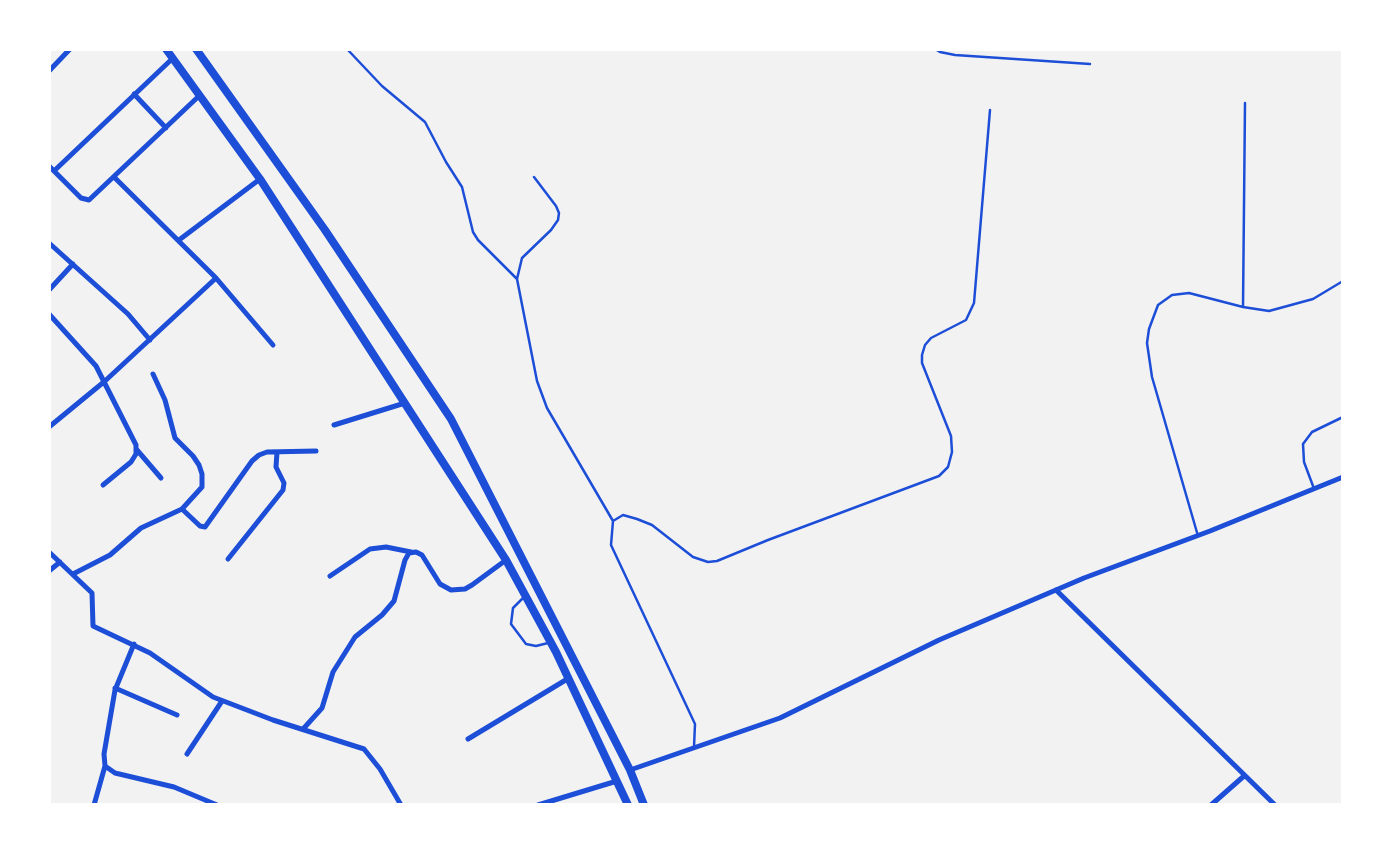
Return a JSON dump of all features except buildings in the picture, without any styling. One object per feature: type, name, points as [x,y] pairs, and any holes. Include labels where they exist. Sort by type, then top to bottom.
[{"type":"main road","points":[[166,49],[261,179],[506,560],[569,678],[628,805]]},
{"type":"main road","points":[[195,49],[325,230],[451,419],[630,770],[644,805]]},
{"type":"street","points":[[49,71],[70,49]]},
{"type":"street","points":[[173,58],[51,168],[81,198],[86,200],[93,197],[200,95]]},
{"type":"street","points":[[134,94],[166,128]]},
{"type":"street","points":[[114,177],[216,278],[273,345]]},
{"type":"street","points":[[179,240],[261,179]]},
{"type":"street","points":[[49,243],[128,314],[150,340]]},
{"type":"street","points":[[49,289],[73,264]]},
{"type":"street","points":[[49,427],[105,381],[216,278]]},
{"type":"street","points":[[49,314],[88,355],[105,381],[137,450],[160,478]]},
{"type":"street","points":[[73,574],[110,555],[141,528],[182,509],[202,487],[202,474],[193,456],[175,438],[167,406],[153,374]]},
{"type":"street","points":[[334,425],[405,403]]},
{"type":"street","points":[[103,485],[131,462],[137,450]]},
{"type":"street","points":[[228,559],[283,490],[284,483],[276,467],[277,452]]},
{"type":"street","points":[[182,509],[200,526],[205,527],[255,458],[262,453],[316,452]]},
{"type":"street","points":[[630,770],[780,718],[939,640],[1056,590],[1343,477]]},
{"type":"street","points":[[330,576],[370,549],[386,547],[422,555],[440,584],[451,590],[465,589],[506,560]]},
{"type":"street","points":[[49,552],[94,595],[93,626],[157,657],[201,691],[222,701],[365,749],[401,805]]},
{"type":"street","points":[[304,728],[322,708],[333,672],[355,637],[382,615],[394,601],[405,560],[411,552]]},
{"type":"street","points":[[49,571],[60,562]]},
{"type":"street","points":[[1056,590],[1272,804]]},
{"type":"street","points":[[94,805],[106,766],[104,754],[115,688],[134,644]]},
{"type":"street","points":[[468,739],[569,678]]},
{"type":"street","points":[[115,688],[177,715]]},
{"type":"street","points":[[187,754],[222,701]]},
{"type":"street","points":[[106,766],[115,773],[174,787],[218,805]]},
{"type":"street","points":[[1211,805],[1244,776]]},
{"type":"street","points":[[538,805],[617,781]]},
{"type":"lane","points":[[347,49],[382,86],[425,122],[462,187],[473,232],[517,279]]},
{"type":"lane","points":[[935,49],[955,55],[1090,64]]},
{"type":"lane","points":[[1243,307],[1245,103]]},
{"type":"lane","points":[[613,521],[623,515],[637,519],[652,525],[693,557],[708,562],[717,561],[939,476],[948,467],[952,452],[951,436],[922,363],[922,355],[931,338],[966,320],[974,303],[990,110]]},
{"type":"lane","points":[[534,177],[556,206],[558,220],[522,258],[517,279],[537,381],[547,408],[613,521],[611,545],[695,724],[694,747]]},
{"type":"lane","points":[[1198,536],[1152,377],[1147,343],[1158,304],[1172,295],[1189,293],[1269,311],[1313,299],[1343,281]]},
{"type":"lane","points":[[1314,488],[1304,461],[1303,444],[1312,432],[1343,417]]},
{"type":"lane","points":[[525,595],[513,608],[511,619],[514,629],[530,646],[551,643]]}]
